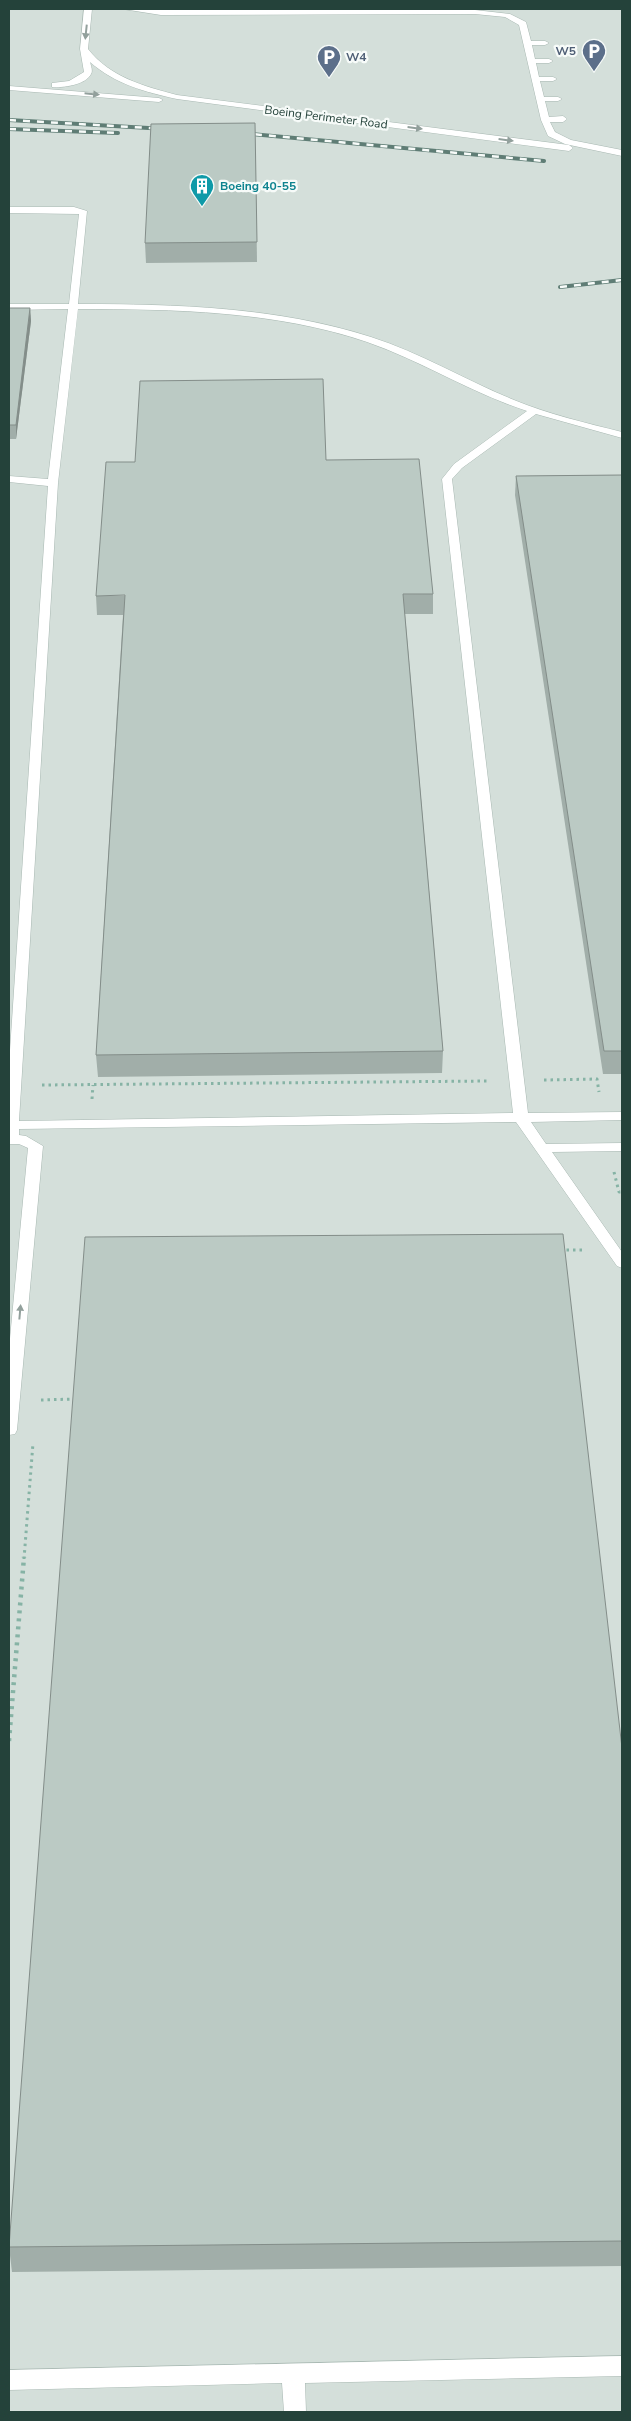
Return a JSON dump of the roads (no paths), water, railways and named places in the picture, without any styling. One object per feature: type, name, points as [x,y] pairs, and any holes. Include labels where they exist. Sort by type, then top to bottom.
[{"type":"lane","points":[[9,87],[60,85],[80,80],[88,72],[84,49],[88,9]]},
{"type":"lane","points":[[127,9],[161,13],[313,14],[369,17],[421,12],[475,12],[509,16],[523,24],[545,120],[551,134],[558,138],[622,154]]},
{"type":"lane","points":[[421,12],[422,21]]},
{"type":"lane","points":[[528,43],[545,43]]},
{"type":"lane","name":"Boeing Perimeter Road","points":[[84,49],[91,61],[110,74],[132,85],[177,97],[622,154]]},
{"type":"lane","points":[[532,61],[549,61]]},
{"type":"lane","points":[[536,80],[553,80]]},
{"type":"lane","points":[[9,87],[240,106]]},
{"type":"lane","points":[[540,100],[558,99]]},
{"type":"lane","points":[[545,120],[563,119]]},
{"type":"lane","points":[[9,210],[74,210],[84,213],[53,483],[10,1132]]},
{"type":"lane","points":[[9,307],[179,308],[246,313],[348,333],[392,348],[510,402],[569,422],[622,435]]},
{"type":"lane","points":[[535,410],[458,466],[447,479],[521,1118],[622,1263]]},
{"type":"lane","points":[[607,432],[622,431]]},
{"type":"lane","points":[[9,479],[53,483]]},
{"type":"lane","points":[[10,1132],[622,1116]]},
{"type":"lane","points":[[9,1430],[36,1146],[21,1140],[10,1132]]},
{"type":"lane","points":[[542,1148],[615,1147]]},
{"type":"lane","points":[[9,2380],[622,2366]]},
{"type":"lane","points":[[293,2374],[295,2412]]},
{"type":"railway","points":[[9,120],[166,129]]},
{"type":"railway","points":[[9,129],[118,133]]},
{"type":"railway","points":[[241,133],[544,161]]},
{"type":"railway","points":[[560,287],[622,280]]},
{"type":"place","name":"W5","points":[[594,72]]},
{"type":"place","name":"W4","points":[[329,78]]},
{"type":"place","name":"Boeing 40-55","points":[[202,207]]}]
